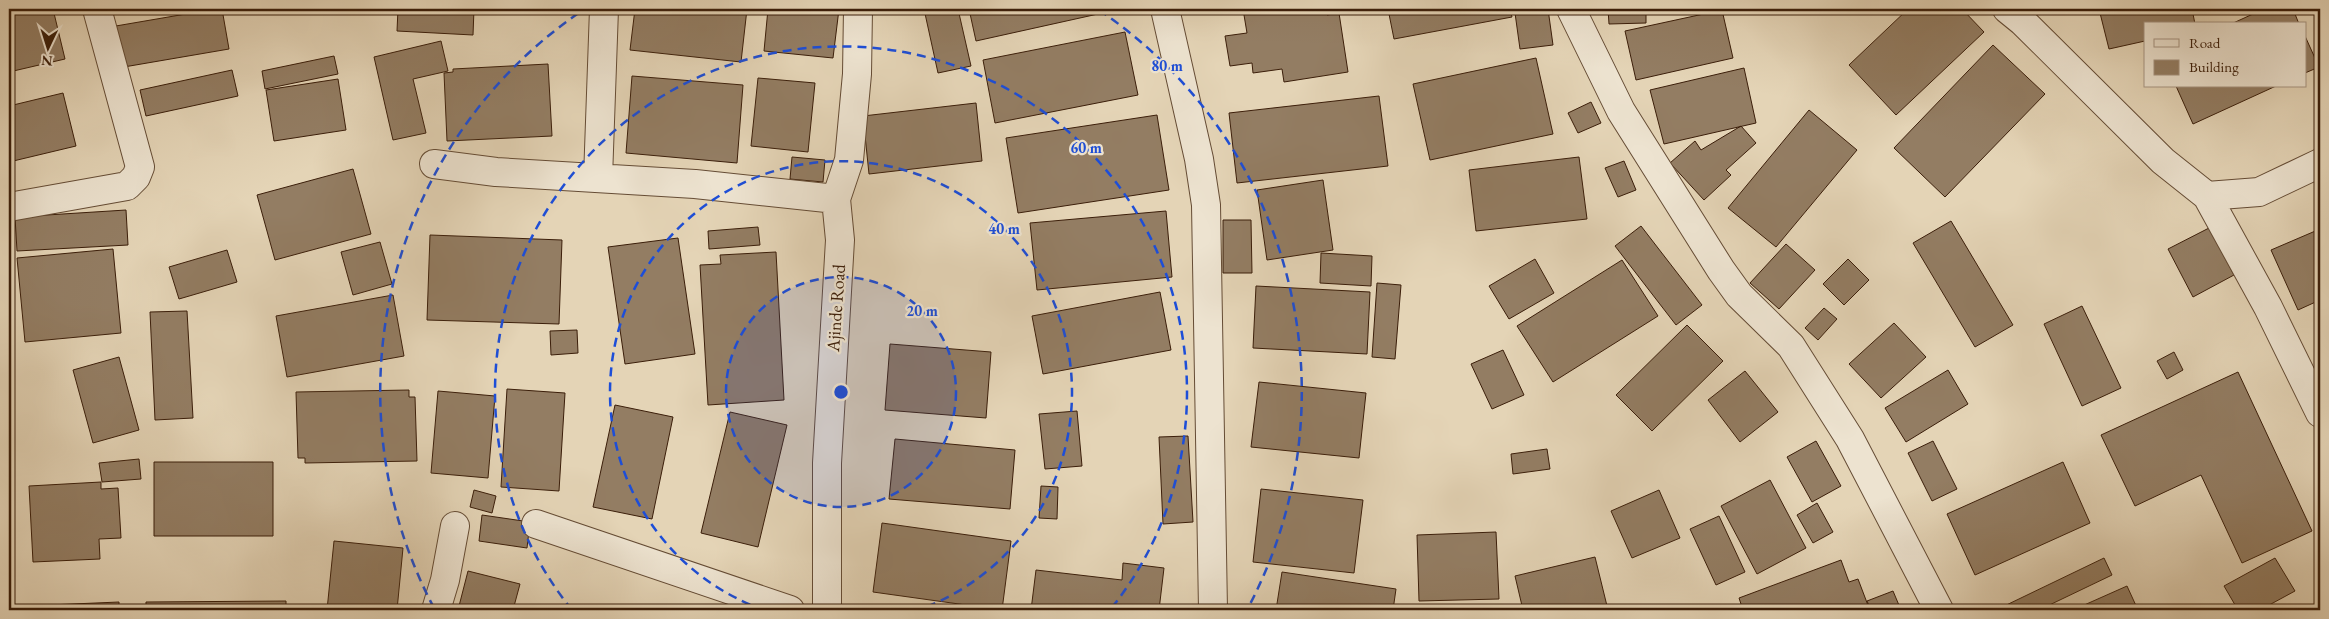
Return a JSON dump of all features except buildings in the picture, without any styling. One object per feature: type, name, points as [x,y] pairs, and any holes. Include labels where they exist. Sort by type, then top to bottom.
[{"type":"street","points":[[9,207],[127,186],[136,177],[140,167],[98,9]]},
{"type":"street","points":[[598,178],[604,9]]},
{"type":"street","name":"Ajinde Road","points":[[827,610],[827,463],[840,240],[836,199],[849,160],[857,74],[858,9]]},
{"type":"street","points":[[1165,9],[1199,159],[1206,205],[1212,610]]},
{"type":"street","points":[[1571,9],[1621,110],[1721,270],[1739,295],[1791,346],[1850,439],[1939,610]]},
{"type":"street","points":[[2007,9],[2023,22],[2163,161],[2207,196],[2228,232],[2320,412]]},
{"type":"street","points":[[2207,196],[2259,192],[2320,163]]},
{"type":"street","points":[[434,164],[496,172],[695,184],[836,199]]},
{"type":"street","points":[[2228,232],[2259,192]]},
{"type":"street","points":[[536,524],[790,610]]},
{"type":"street","points":[[436,610],[445,580],[455,526]]}]
